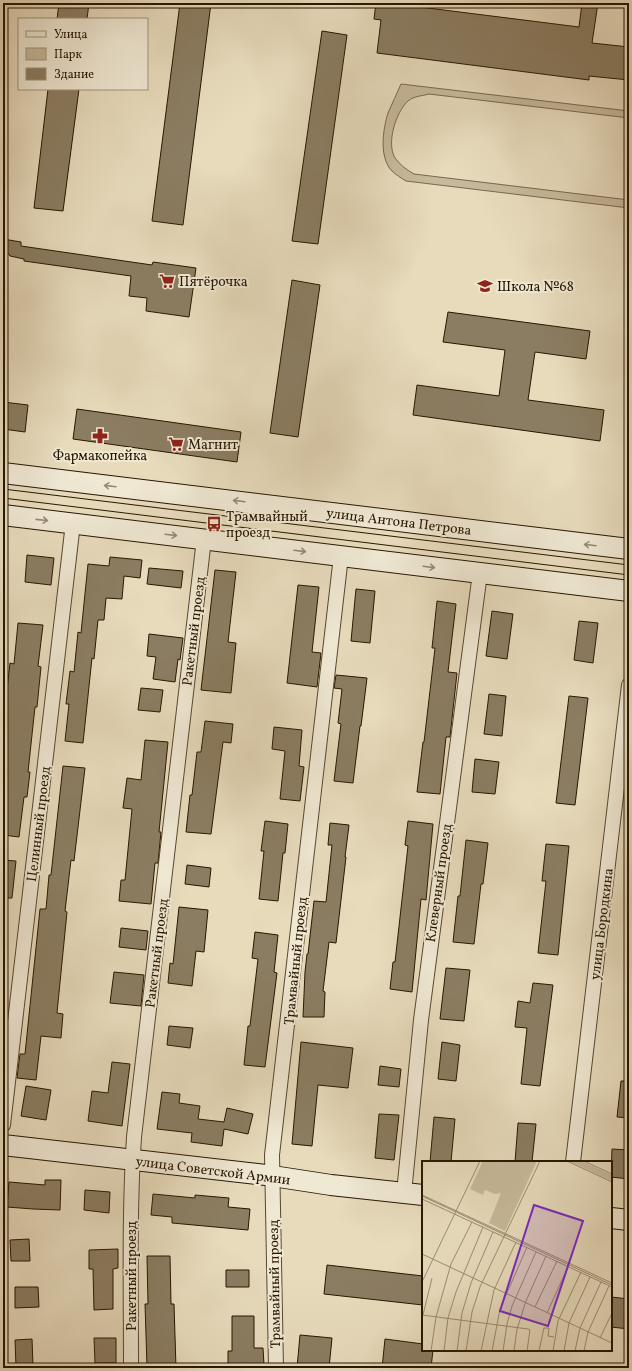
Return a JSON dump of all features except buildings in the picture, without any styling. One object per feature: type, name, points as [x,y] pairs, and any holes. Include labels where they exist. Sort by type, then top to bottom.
[{"type":"main road","name":"улица Антона Петрова","points":[[3,473],[629,549]]},
{"type":"main road","points":[[3,515],[629,591]]},
{"type":"main road","name":"улица Советской Армии","points":[[3,1145],[422,1195]]},
{"type":"main road","points":[[612,1218],[629,1220]]},
{"type":"street","name":"Целинный проезд","points":[[3,1125],[73,524]]},
{"type":"street","name":"Ракетный проезд","points":[[131,1368],[134,1137],[204,539]]},
{"type":"street","name":"Трамвайный проезд","points":[[276,1368],[272,1155],[341,556]]},
{"type":"street","name":"Клеверный проезд","points":[[404,1193],[421,1020],[480,573]]},
{"type":"street","name":"улица Бородкина","points":[[573,1161],[629,685]]},
{"type":"green space","points":[[401,84],[629,111],[629,118],[429,94],[418,96],[408,101],[400,112],[396,120],[392,136],[392,152],[399,163],[414,174],[629,200],[629,208],[406,181],[391,170],[387,164],[383,150],[386,119]]},
{"type":"tram line","points":[[3,489],[629,565]]},
{"type":"tram line","points":[[3,498],[629,575]]},
{"type":"place","name":"Пятёрочка","points":[[167,281]]},
{"type":"place","name":"Школа №68","points":[[485,286]]},
{"type":"place","name":"Фармакопейка","points":[[100,436]]},
{"type":"place","name":"Магнит","points":[[176,444]]},
{"type":"place","name":"Трамвайный проезд","points":[[214,524]]}]
